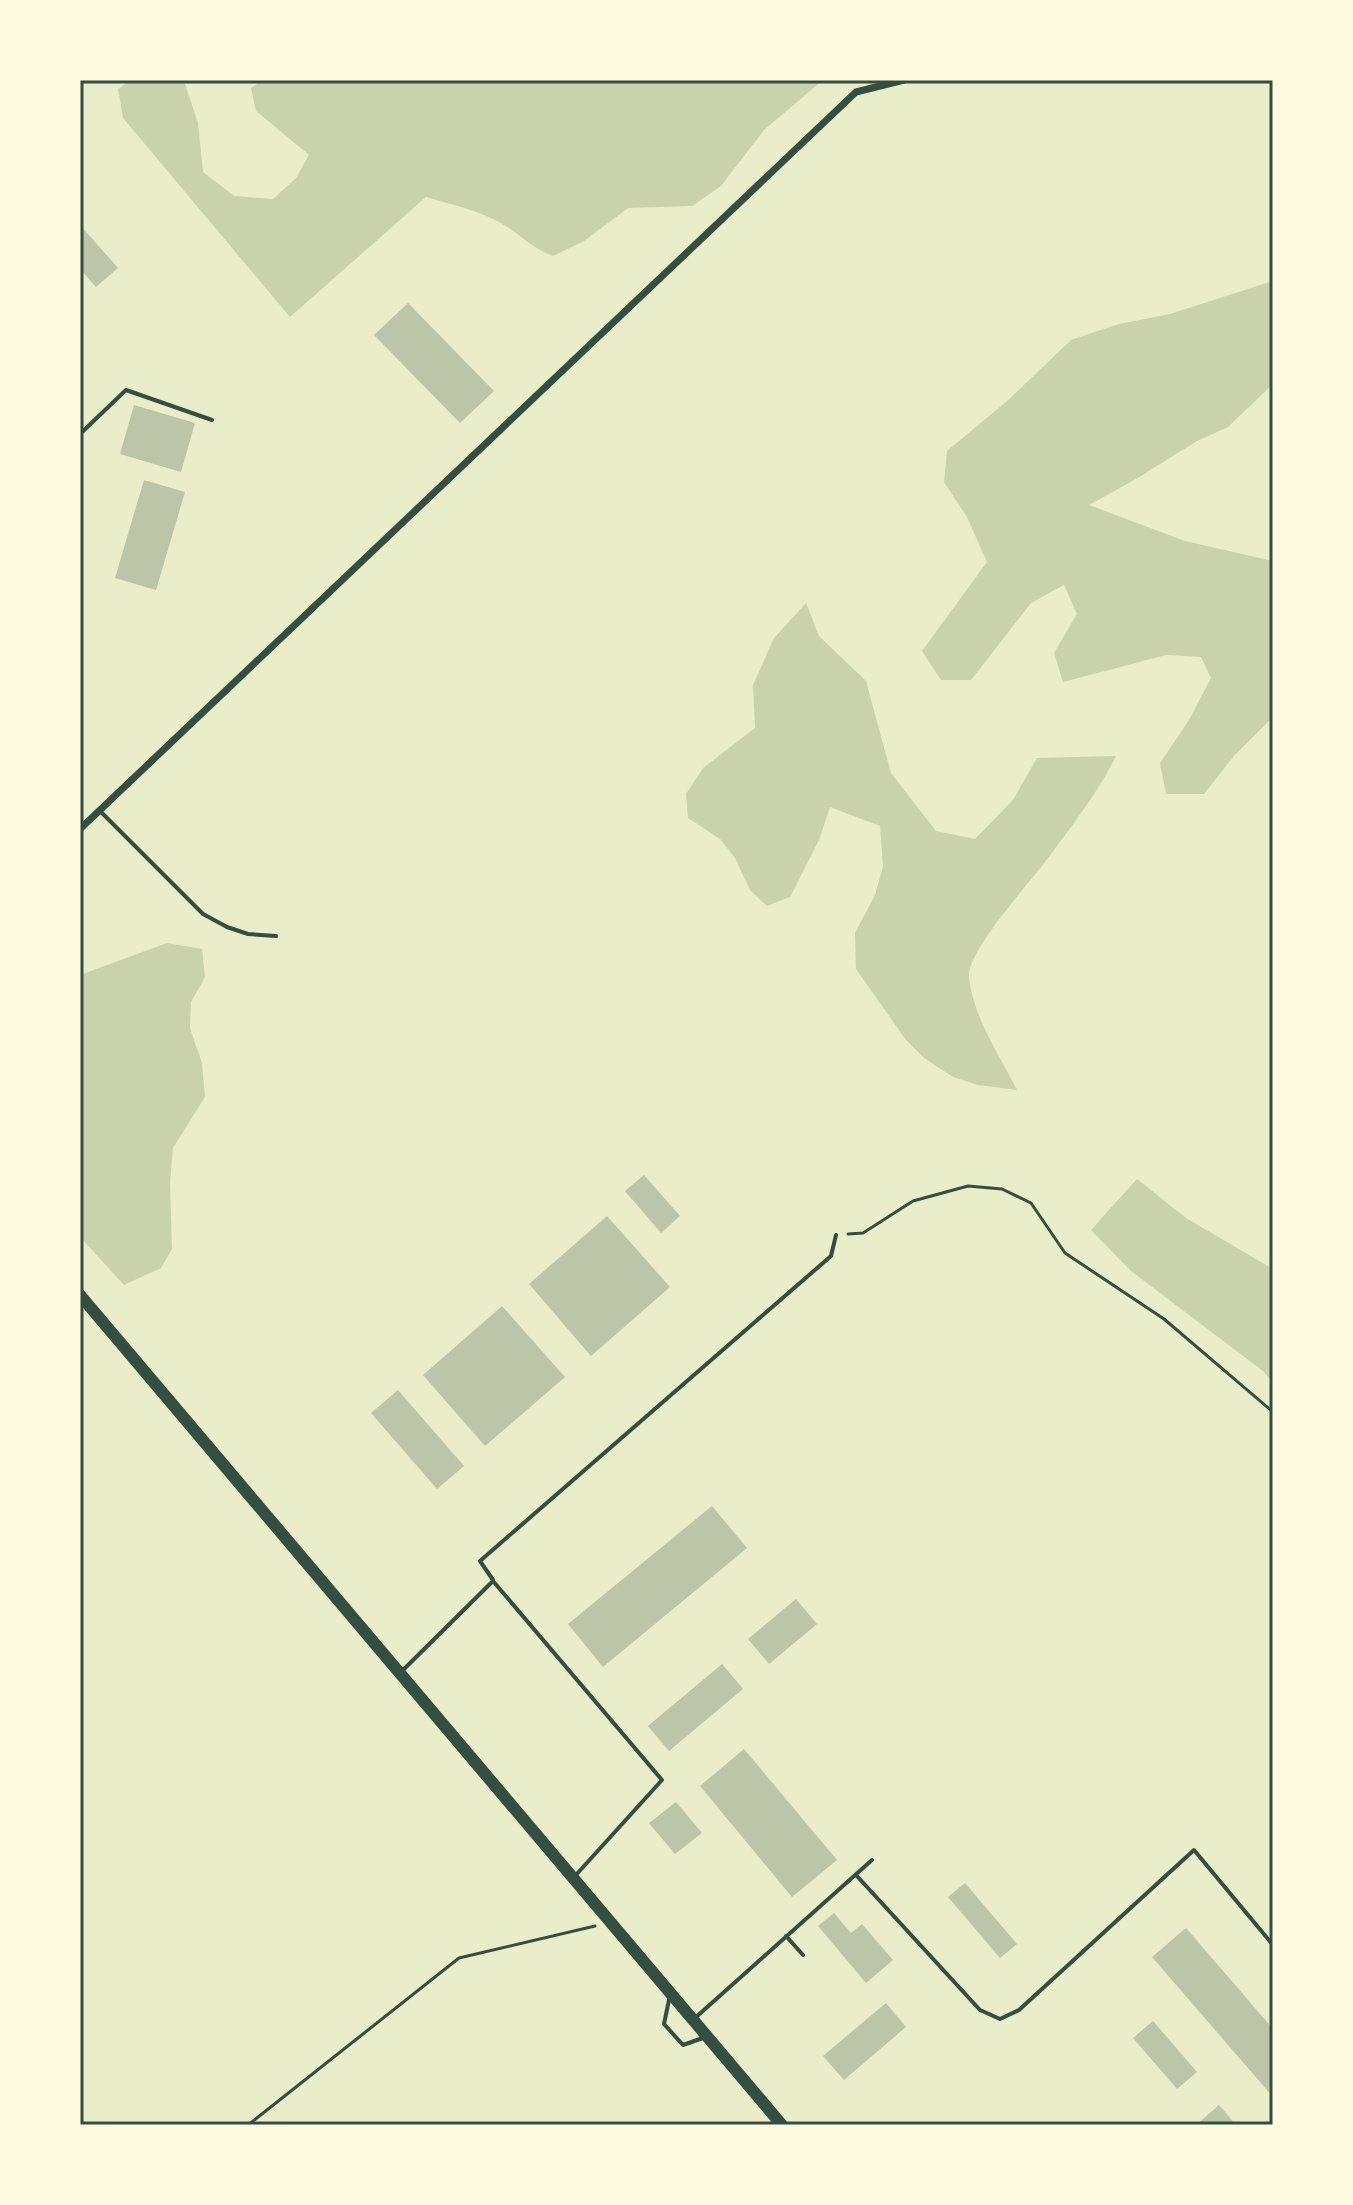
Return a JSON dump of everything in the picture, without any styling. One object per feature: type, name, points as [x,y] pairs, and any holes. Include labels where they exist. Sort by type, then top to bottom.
[{"type":"main road","points":[[80,1295],[782,2125]]},
{"type":"street","points":[[80,829],[856,92],[904,80]]},
{"type":"lane","points":[[80,434],[126,390],[212,420]]},
{"type":"lane","points":[[100,811],[203,914],[248,934],[276,936]]},
{"type":"lane","points":[[573,1878],[662,1780],[493,1581],[480,1561],[831,1256],[836,1235]]},
{"type":"lane","points":[[400,1673],[493,1581]]},
{"type":"lane","points":[[856,1875],[980,2010],[1000,2019],[1019,2010],[1194,1850],[1273,1945]]},
{"type":"lane","points":[[693,2019],[872,1860]]},
{"type":"lane","points":[[786,1936],[803,1955]]},
{"type":"lane","points":[[670,1992],[664,2024],[673,2036],[683,2045],[707,2036]]},
{"type":"path","points":[[836,1235],[863,1233],[913,1201],[968,1186],[1002,1189],[1031,1203],[1065,1253],[1164,1319],[1273,1412]]},
{"type":"path","points":[[248,2125],[459,1958],[611,1922]]},
{"type":"green space","points":[[130,80],[184,81],[198,123],[203,172],[234,196],[273,199],[296,178],[309,155],[256,111],[251,88],[263,80],[823,80],[764,130],[721,186],[692,206],[628,208],[584,241],[553,256],[491,218],[426,197],[290,317],[123,118],[118,89]]},
{"type":"green space","points":[[1273,281],[1273,384],[1228,427],[1197,441],[1089,505],[1185,541],[1273,561],[1273,717],[1234,756],[1204,794],[1166,794],[1160,763],[1189,720],[1211,678],[1201,657],[1166,655],[1063,682],[1054,653],[1077,614],[1064,585],[1031,603],[971,680],[941,680],[922,651],[987,562],[967,517],[944,482],[947,451],[1006,402],[1071,340],[1119,324],[1170,314]]},
{"type":"green space","points":[[806,603],[819,636],[866,681],[891,773],[936,831],[975,839],[1013,800],[1037,758],[1116,756],[1083,810],[987,936],[971,966],[969,978],[976,1008],[1017,1090],[978,1085],[953,1077],[924,1058],[906,1040],[856,969],[855,933],[875,895],[883,866],[880,826],[830,807],[819,840],[790,897],[767,906],[750,890],[735,858],[720,839],[688,818],[686,794],[703,768],[755,728],[753,685],[774,638]]},
{"type":"green space","points":[[167,943],[202,949],[205,977],[191,1002],[190,1028],[202,1063],[205,1097],[173,1148],[170,1182],[172,1249],[161,1268],[124,1285],[80,1237],[80,975]]},
{"type":"green space","points":[[1137,1179],[1186,1218],[1273,1269],[1273,1383],[1263,1371],[1131,1271],[1091,1230]]},
{"type":"building","points":[[80,225],[118,268],[96,287],[80,269]]},
{"type":"building","points":[[408,303],[494,391],[460,423],[374,335]]},
{"type":"building","points":[[134,405],[195,423],[181,472],[120,454]]},
{"type":"building","points":[[144,480],[185,492],[156,590],[115,578]]},
{"type":"building","points":[[644,1175],[680,1216],[661,1233],[625,1191]]},
{"type":"building","points":[[607,1216],[670,1287],[591,1356],[529,1284]]},
{"type":"building","points":[[502,1306],[565,1377],[485,1446],[423,1375]]},
{"type":"building","points":[[398,1390],[464,1466],[437,1489],[371,1413]]},
{"type":"building","points":[[712,1506],[747,1548],[603,1667],[568,1624]]},
{"type":"building","points":[[796,1599],[817,1624],[769,1664],[748,1639]]},
{"type":"building","points":[[722,1664],[743,1689],[669,1751],[648,1726]]},
{"type":"building","points":[[744,1749],[837,1860],[792,1897],[700,1786]]},
{"type":"building","points":[[676,1802],[702,1833],[675,1854],[649,1823]]},
{"type":"building","points":[[965,1883],[1017,1944],[1000,1958],[948,1897]]},
{"type":"building","points":[[834,1913],[851,1933],[862,1924],[893,1960],[866,1983],[818,1926]]},
{"type":"building","points":[[1186,1928],[1273,2029],[1273,2097],[1152,1957]]},
{"type":"building","points":[[886,2003],[906,2027],[844,2080],[823,2056]]},
{"type":"building","points":[[1153,2021],[1197,2072],[1177,2089],[1133,2038]]},
{"type":"building","points":[[1219,2105],[1236,2125],[1196,2125]]}]
